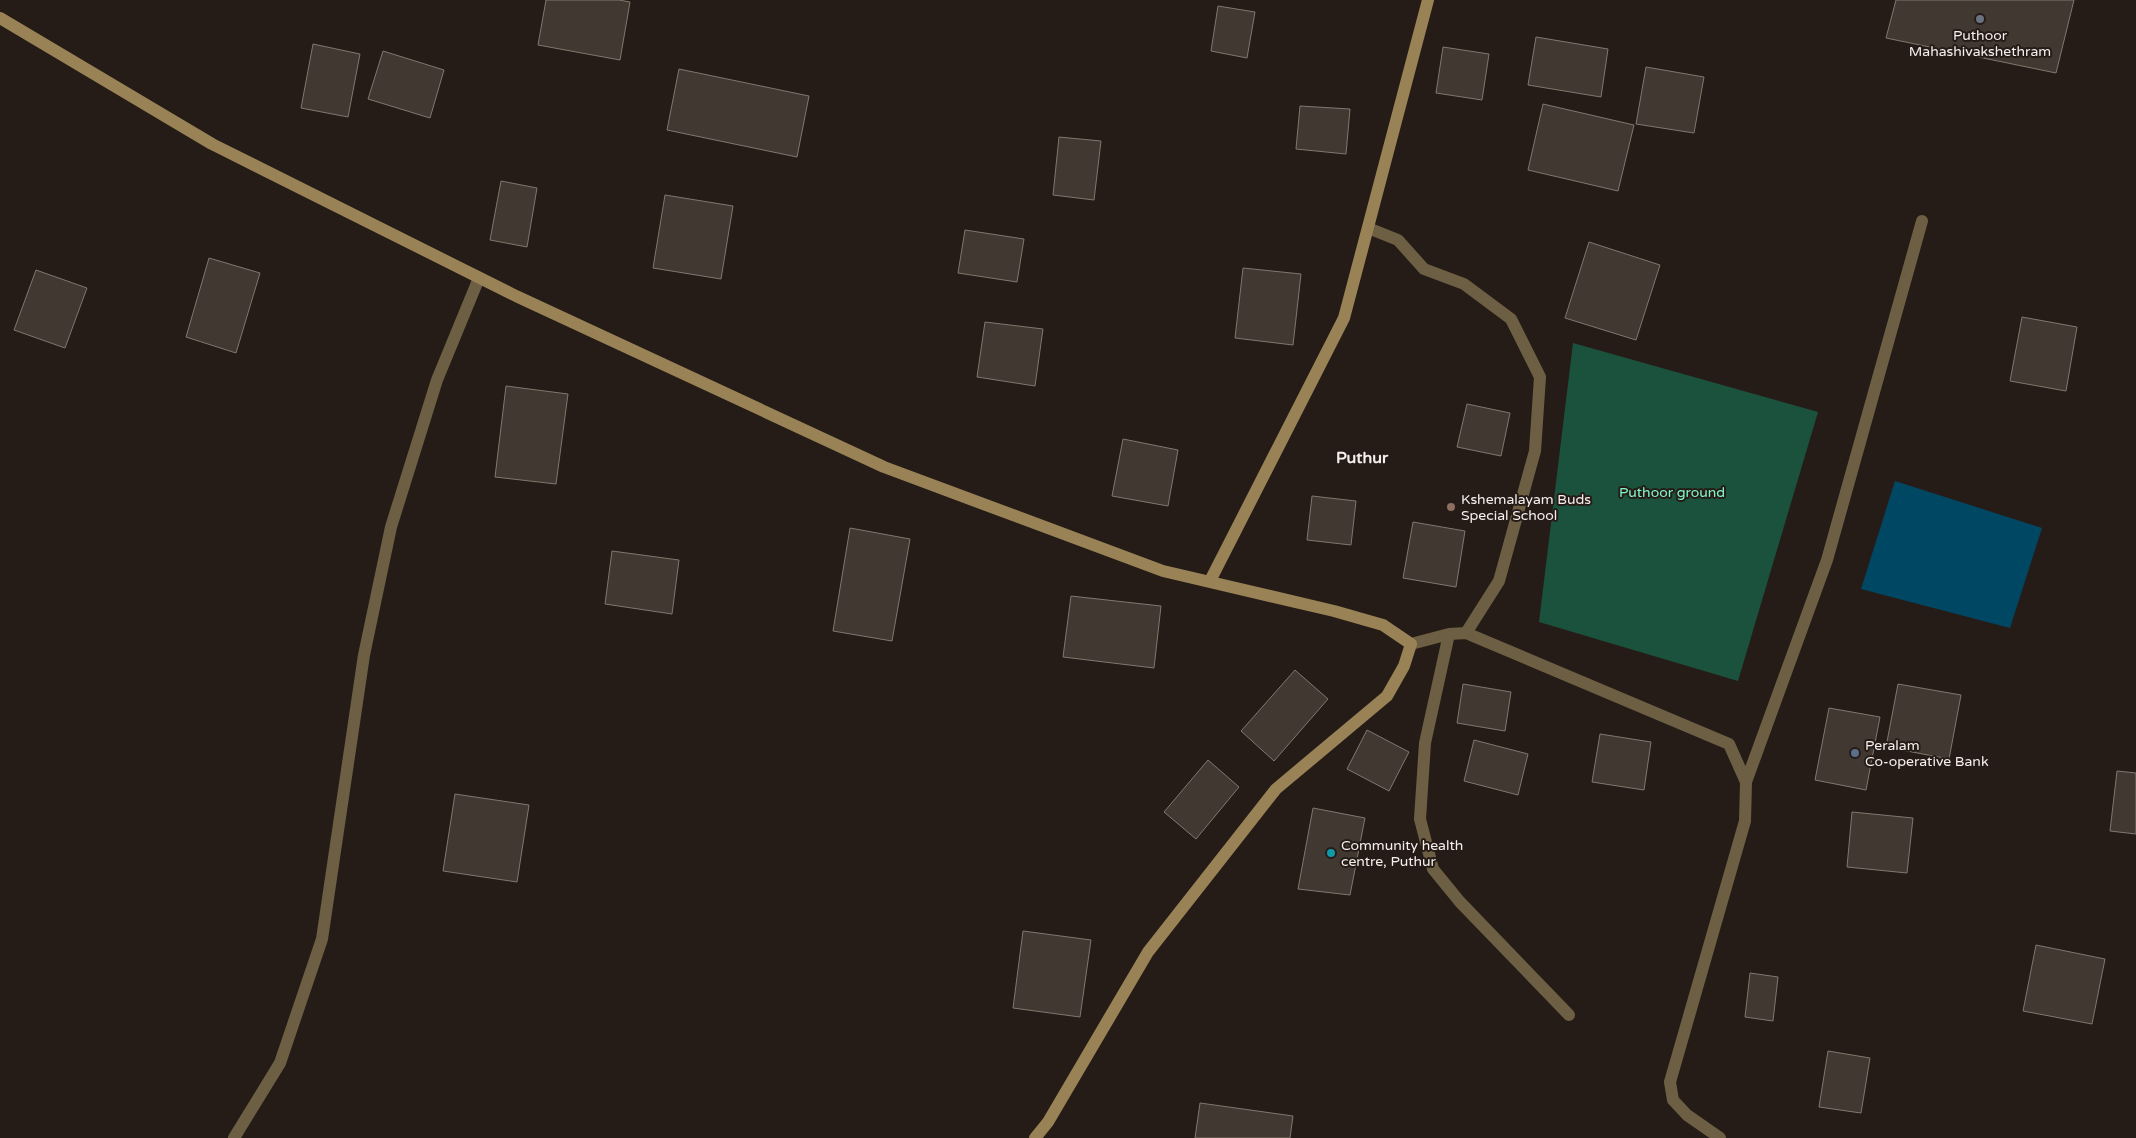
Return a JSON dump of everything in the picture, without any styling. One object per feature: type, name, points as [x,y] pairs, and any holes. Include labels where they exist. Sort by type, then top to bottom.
[{"type":"main road","points":[[1210,581],[1344,318],[1428,0]]},
{"type":"main road","points":[[0,18],[212,144],[480,278],[884,467],[1163,571],[1383,625],[1411,644],[1404,666],[1387,696],[1276,789],[1148,952],[1048,1122],[1035,1138]]},
{"type":"street","points":[[1720,1138],[1687,1115],[1673,1100],[1670,1082],[1745,821],[1746,782],[1827,560],[1922,221]]},
{"type":"street","points":[[1368,228],[1398,240],[1424,269],[1464,284],[1512,319],[1540,377],[1535,451],[1500,581],[1466,634]]},
{"type":"street","points":[[234,1138],[280,1063],[322,939],[364,655],[391,528],[437,380],[480,278]]},
{"type":"street","points":[[1411,644],[1450,634],[1466,634],[1729,744],[1746,782]]},
{"type":"street","points":[[1450,634],[1425,743],[1420,810],[1420,819],[1433,869],[1460,902],[1569,1015]]},
{"type":"green space","name":"Puthoor ground","points":[[1573,343],[1818,412],[1738,681],[1539,622]]},
{"type":"water","points":[[1895,481],[2042,528],[2010,628],[1861,589]]},
{"type":"building","points":[[546,0],[619,0],[630,2],[620,60],[538,45]]},
{"type":"building","name":"Puthoor Mahashivakshethram","points":[[1896,0],[2074,0],[2056,73],[1886,38]]},
{"type":"building","points":[[1218,6],[1255,12],[1247,58],[1211,51]]},
{"type":"building","points":[[1536,37],[1608,49],[1601,97],[1528,85]]},
{"type":"building","points":[[313,44],[360,54],[348,117],[301,108]]},
{"type":"building","points":[[1443,47],[1489,54],[1482,100],[1436,93]]},
{"type":"building","points":[[383,51],[444,70],[430,118],[368,99]]},
{"type":"building","points":[[1646,67],[1704,77],[1694,133],[1636,124]]},
{"type":"building","points":[[679,69],[809,96],[797,157],[667,130]]},
{"type":"building","points":[[1543,104],[1634,125],[1618,191],[1528,170]]},
{"type":"building","points":[[1300,106],[1350,109],[1346,154],[1296,149]]},
{"type":"building","points":[[1059,137],[1101,141],[1094,200],[1053,195]]},
{"type":"building","points":[[501,181],[537,188],[527,247],[490,240]]},
{"type":"building","points":[[665,195],[733,206],[721,279],[653,268]]},
{"type":"building","points":[[965,230],[1024,239],[1017,282],[958,273]]},
{"type":"building","points":[[1589,242],[1660,265],[1636,340],[1565,318]]},
{"type":"building","points":[[209,258],[260,273],[236,353],[186,337]]},
{"type":"building","points":[[1243,268],[1301,274],[1293,345],[1235,338]]},
{"type":"building","points":[[36,270],[87,288],[65,348],[14,330]]},
{"type":"building","points":[[2022,317],[2077,327],[2066,391],[2010,381]]},
{"type":"building","points":[[985,322],[1043,329],[1035,386],[977,377]]},
{"type":"building","points":[[506,386],[568,394],[556,484],[495,477]]},
{"type":"building","points":[[1467,404],[1510,413],[1501,456],[1457,447]]},
{"type":"building","points":[[1123,439],[1178,450],[1168,506],[1112,496]]},
{"type":"building","points":[[1312,496],[1356,501],[1351,545],[1307,540]]},
{"type":"building","points":[[1413,522],[1465,531],[1456,587],[1403,578]]},
{"type":"building","points":[[850,528],[910,539],[892,641],[833,631]]},
{"type":"building","points":[[612,551],[679,560],[672,614],[605,604]]},
{"type":"building","points":[[1071,596],[1161,606],[1154,668],[1063,657]]},
{"type":"building","points":[[1295,670],[1328,699],[1274,761],[1241,731]]},
{"type":"building","points":[[1463,684],[1511,692],[1505,731],[1457,723]]},
{"type":"building","points":[[1898,684],[1961,695],[1949,759],[1886,747]]},
{"type":"building","points":[[1829,708],[1880,717],[1866,790],[1815,780]]},
{"type":"building","points":[[1367,730],[1409,752],[1389,791],[1347,769]]},
{"type":"building","points":[[1600,734],[1651,742],[1644,790],[1592,782]]},
{"type":"building","points":[[1474,740],[1528,754],[1518,795],[1464,781]]},
{"type":"building","points":[[1208,760],[1239,787],[1196,839],[1164,812]]},
{"type":"building","points":[[2117,771],[2136,773],[2136,834],[2110,831]]},
{"type":"building","points":[[455,794],[529,805],[517,882],[443,871]]},
{"type":"building","name":"Community health centre, Puthur","points":[[1313,808],[1365,818],[1350,895],[1298,889]]},
{"type":"building","points":[[1852,812],[1913,818],[1907,873],[1847,867]]},
{"type":"building","points":[[1023,931],[1091,940],[1080,1017],[1013,1008]]},
{"type":"building","points":[[2036,945],[2105,959],[2092,1024],[2023,1011]]},
{"type":"building","points":[[1750,973],[1778,977],[1773,1021],[1745,1017]]},
{"type":"building","points":[[1828,1051],[1870,1058],[1861,1113],[1819,1107]]},
{"type":"building","points":[[1200,1103],[1293,1116],[1290,1138],[1195,1138]]},
{"type":"place","name":"Puthoor Mahashivakshethram","points":[[1980,19]]},
{"type":"place","name":"Kshemalayam Buds Special School","points":[[1451,507]]},
{"type":"place","name":"Peralam Co-operative Bank","points":[[1855,753]]},
{"type":"place","name":"Community health centre, Puthur","points":[[1331,853]]},
{"type":"district","name":"Puthur","points":[[1362,458]]}]
